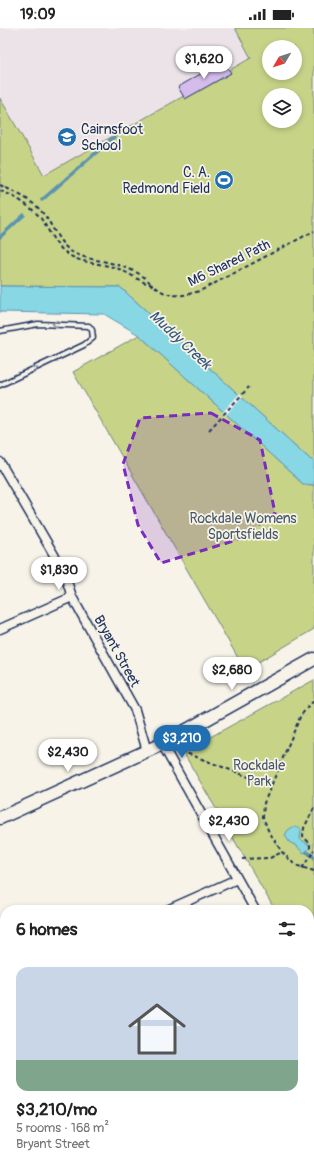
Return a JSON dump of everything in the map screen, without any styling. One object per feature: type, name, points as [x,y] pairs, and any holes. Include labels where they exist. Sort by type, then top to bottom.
[{"type":"main road","points":[[0,818],[162,744],[314,659]]},
{"type":"street","name":"Bryant Street","points":[[0,462],[64,572],[72,597],[135,710],[147,751]]},
{"type":"street","points":[[0,629],[72,597]]},
{"type":"street","points":[[162,744],[252,905]]},
{"type":"street","points":[[178,905],[238,879]]},
{"type":"lane","points":[[0,331],[38,324],[89,326],[92,330],[93,338],[84,345],[0,385]]},
{"type":"path","name":"M6 Shared Path","points":[[0,185],[17,193],[41,210],[61,242],[73,252],[136,272],[148,280],[151,284]]},
{"type":"path","name":"M6 Shared Path","points":[[0,191],[22,202],[41,218],[57,245],[64,252],[83,262],[107,265],[121,270],[151,284],[164,293],[182,296],[200,291],[314,231]]},
{"type":"path","points":[[209,430],[249,387]]},
{"type":"path","points":[[314,701],[308,706],[300,717],[264,803],[263,817],[268,830],[282,852],[295,865],[314,871]]},
{"type":"path","points":[[181,751],[272,786]]},
{"type":"path","points":[[302,868],[314,851],[310,848],[310,843],[303,837],[304,828],[314,808]]},
{"type":"path","points":[[242,859],[270,858],[282,852]]},
{"type":"highlighted area","points":[[211,413],[260,440],[275,513],[237,540],[161,563],[138,525],[123,464],[140,418]]},
{"type":"shaded area","name":"Cairnsfoot School","points":[[0,28],[235,28],[252,58],[44,175],[0,98]]},
{"type":"green space","points":[[235,28],[314,28],[314,460],[311,460],[120,287],[0,286],[0,98],[44,175],[251,58]]},
{"type":"green space","name":"Rockdale Womens Sportsfields","points":[[139,335],[303,484],[314,485],[314,629],[245,670],[73,372]]},
{"type":"green space","name":"Rockdale Park","points":[[314,680],[314,905],[272,905],[183,752]]},
{"type":"water","points":[[0,286],[120,287],[311,460],[314,460],[314,485],[303,484],[139,335],[104,314],[0,312]]},
{"type":"water","points":[[293,827],[299,827],[301,831],[300,839],[310,847],[305,853],[302,852],[297,846],[289,842],[285,835],[288,830]]},
{"type":"pier","points":[[240,393],[243,396],[225,416],[222,413]]},
{"type":"building","points":[[223,61],[231,73],[185,99],[178,87]]},
{"type":"waterway","points":[[42,200],[114,137]]},
{"type":"waterway","points":[[0,237],[24,215]]},
{"type":"waterway","points":[[307,852],[314,857]]},
{"type":"place","name":"Cairnsfoot School","points":[[67,137]]},
{"type":"place","name":"C. A. Redmond Field","points":[[224,180]]},
{"type":"water label","name":"Muddy Creek","points":[[180,340]]}]
